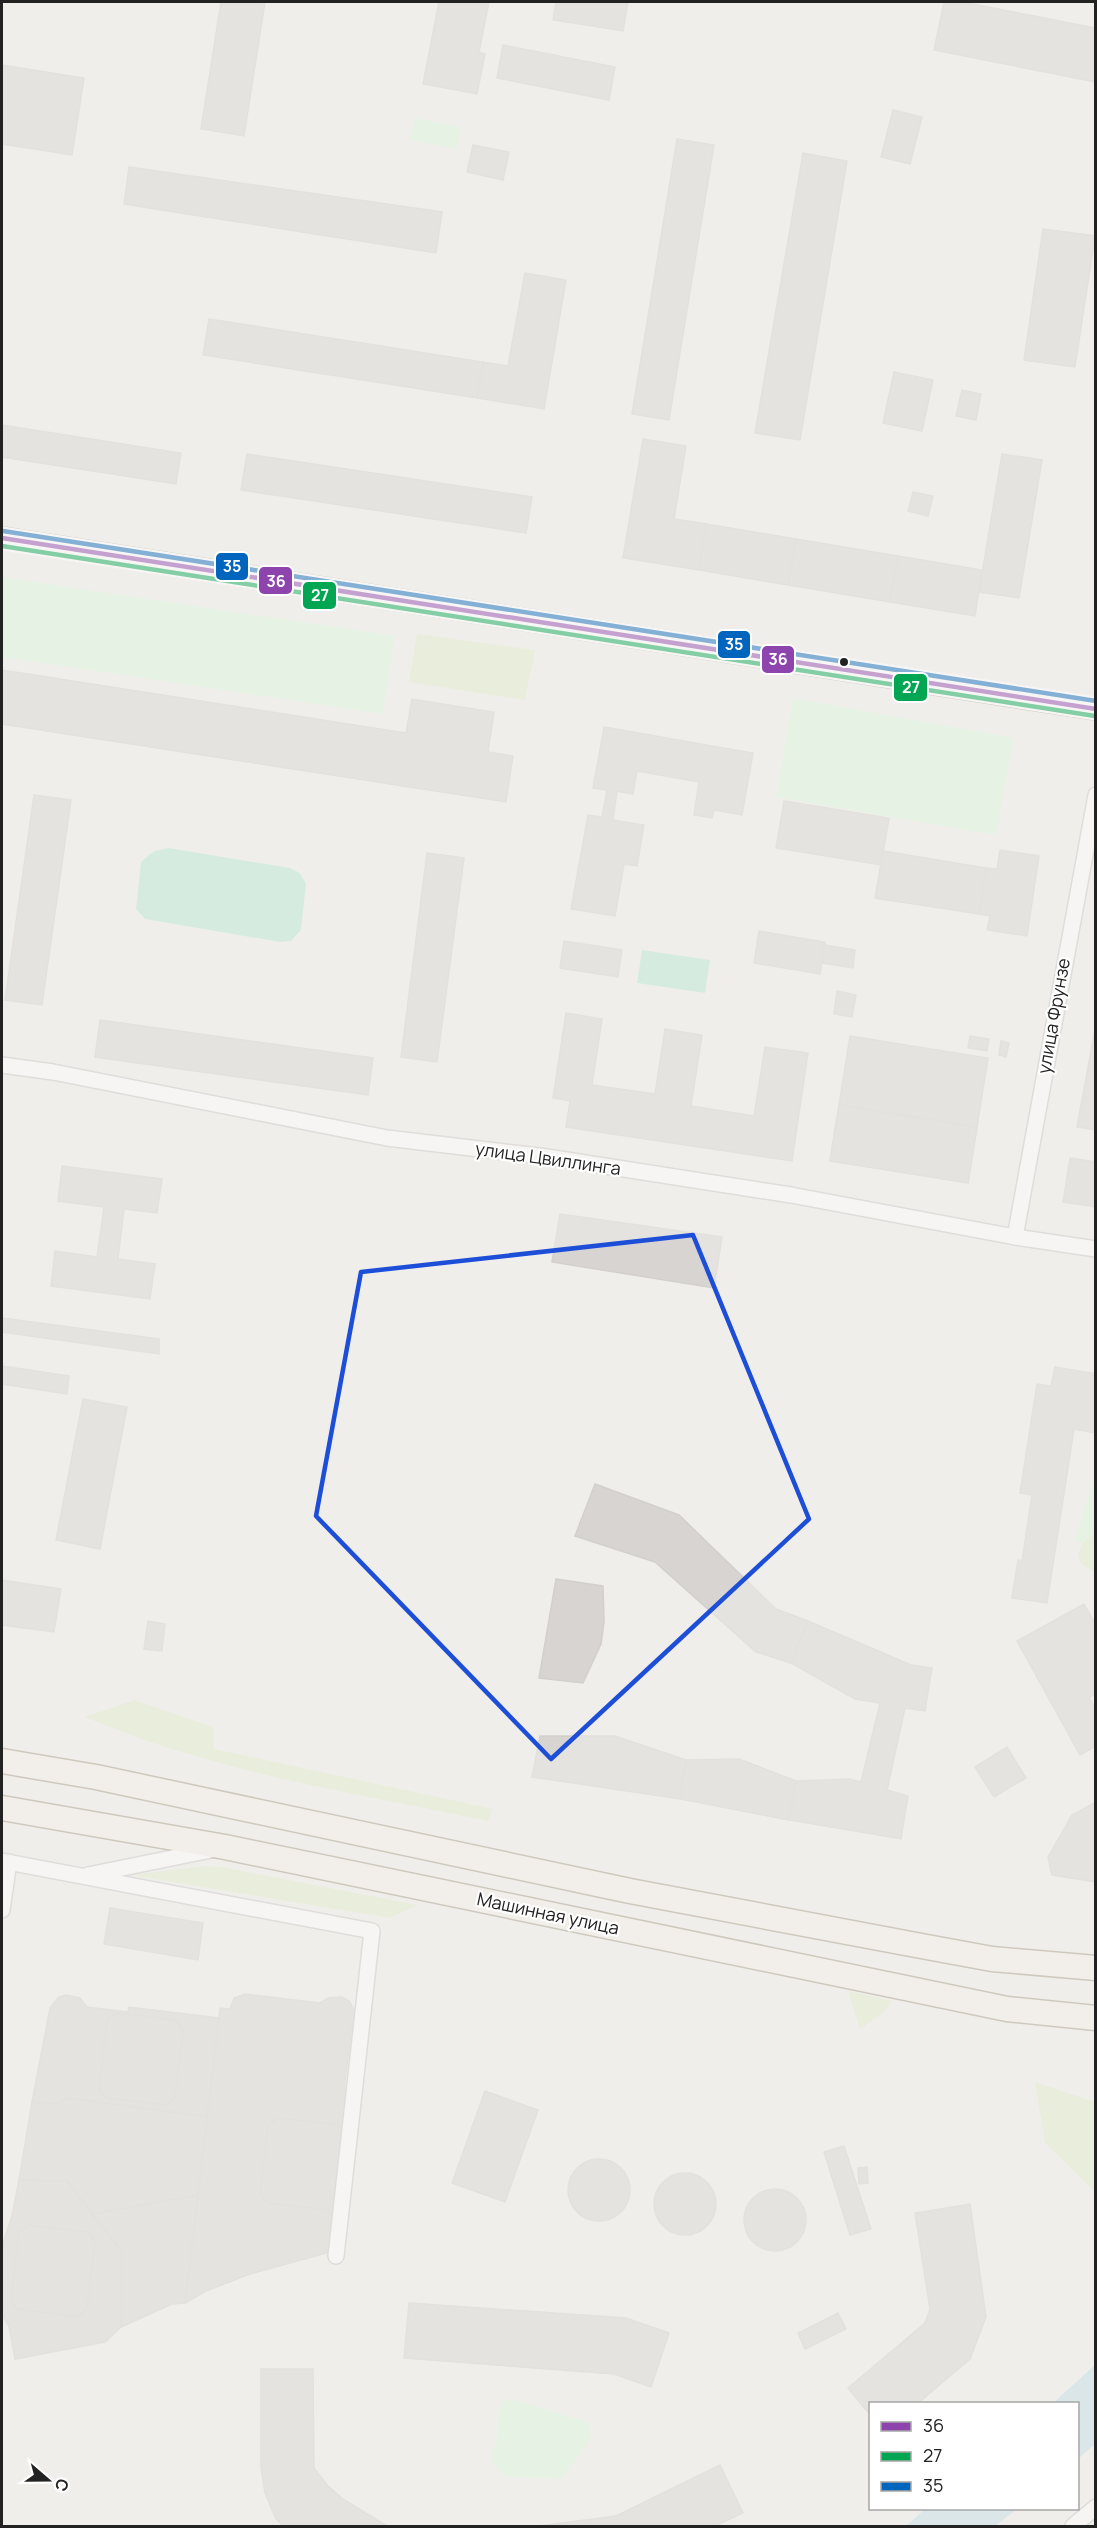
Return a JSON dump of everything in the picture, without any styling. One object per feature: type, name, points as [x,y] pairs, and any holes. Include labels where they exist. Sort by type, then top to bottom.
[{"type":"main road","points":[[2,538],[1095,709]]},
{"type":"main road","points":[[2,1761],[96,1777],[630,1891],[916,1946],[992,1959],[1095,1968]]},
{"type":"main road","name":"Машинная улица","points":[[2,1808],[225,1847],[1006,2008],[1095,2018]]},
{"type":"street","name":"улица Фрунзе","points":[[1015,1237],[1095,795]]},
{"type":"street","name":"улица Цвиллинга","points":[[2,1065],[53,1072],[387,1138],[547,1157],[791,1195],[1015,1237],[1095,1249]]},
{"type":"street","points":[[79,1876],[225,1847]]},
{"type":"street","points":[[2,1910],[5,1862],[372,1931],[336,2256]]},
{"type":"street","points":[[1073,2526],[1095,2507]]},
{"type":"highlighted area","points":[[693,1235],[809,1519],[551,1759],[316,1516],[361,1272]]},
{"type":"green space","points":[[415,118],[461,127],[457,149],[410,140]]},
{"type":"green space","points":[[2,577],[395,636],[383,714],[2,657]]},
{"type":"green space","points":[[417,634],[535,650],[525,700],[409,682]]},
{"type":"green space","points":[[793,698],[1014,738],[996,835],[776,797]]},
{"type":"green space","points":[[169,848],[290,868],[300,873],[306,884],[301,930],[291,941],[280,942],[145,919],[136,909],[141,862],[154,851]]},
{"type":"green space","points":[[642,950],[710,960],[705,993],[637,983]]},
{"type":"green space","points":[[1095,1474],[1095,1533],[1083,1543],[1075,1540]]},
{"type":"green space","points":[[1095,1533],[1095,1572],[1081,1564],[1078,1554],[1083,1543]]},
{"type":"green space","points":[[134,1700],[213,1727],[214,1749],[493,1809],[488,1821],[284,1779],[183,1753],[85,1717]]},
{"type":"green space","points":[[205,1866],[222,1867],[417,1905],[390,1918],[130,1875]]},
{"type":"green space","points":[[848,1991],[892,2001],[885,2011],[860,2029]]},
{"type":"green space","points":[[1035,2082],[1095,2102],[1095,2192],[1045,2143]]},
{"type":"green space","points":[[503,2400],[521,2401],[589,2423],[591,2438],[562,2479],[507,2477],[494,2463],[492,2454]]},
{"type":"water","points":[[1095,2365],[1095,2444],[1079,2458],[1079,2402],[1054,2402]]},
{"type":"water","points":[[924,2510],[1016,2510],[995,2526],[906,2526]]},
{"type":"building","points":[[221,2],[265,2],[244,136],[201,129]]},
{"type":"building","points":[[439,2],[489,2],[479,52],[485,54],[477,94],[423,84]]},
{"type":"building","points":[[556,2],[628,2],[623,31],[553,20]]},
{"type":"building","points":[[944,2],[962,2],[1096,28],[1096,82],[934,50]]},
{"type":"building","points":[[503,45],[615,67],[609,100],[497,78]]},
{"type":"building","points":[[2,65],[84,78],[72,155],[2,144]]},
{"type":"building","points":[[893,110],[922,117],[910,164],[881,157]]},
{"type":"building","points":[[677,139],[714,145],[669,420],[632,414]]},
{"type":"building","points":[[473,145],[509,152],[503,180],[467,172]]},
{"type":"building","points":[[803,153],[847,161],[800,440],[755,433]]},
{"type":"building","points":[[129,167],[442,212],[436,253],[124,204]]},
{"type":"building","points":[[1043,229],[1095,236],[1075,367],[1024,360]]},
{"type":"building","points":[[525,273],[566,280],[544,409],[477,398],[483,362],[508,366]]},
{"type":"building","points":[[209,319],[483,362],[477,398],[203,355]]},
{"type":"building","points":[[894,372],[933,380],[922,431],[883,423]]},
{"type":"building","points":[[962,390],[981,394],[976,420],[956,416]]},
{"type":"building","points":[[2,425],[181,453],[176,484],[2,457]]},
{"type":"building","points":[[643,439],[686,446],[674,519],[706,524],[699,570],[623,558]]},
{"type":"building","points":[[247,454],[532,497],[526,533],[241,490]]},
{"type":"building","points":[[1002,454],[1042,460],[1019,598],[979,592]]},
{"type":"building","points":[[913,492],[933,496],[928,516],[908,511]]},
{"type":"building","points":[[706,524],[796,539],[788,585],[699,570]]},
{"type":"building","points":[[796,539],[898,556],[890,602],[788,585]]},
{"type":"building","points":[[898,556],[982,570],[975,616],[890,602]]},
{"type":"building","points":[[2,670],[406,733],[412,699],[494,712],[488,752],[513,756],[506,802],[2,724]]},
{"type":"building","points":[[604,727],[753,753],[742,815],[714,810],[712,818],[694,815],[699,782],[637,771],[633,794],[617,791],[613,820],[644,825],[637,866],[624,864],[615,916],[571,909],[588,815],[602,817],[607,790],[593,788]]},
{"type":"building","points":[[34,795],[71,800],[42,1005],[5,1000]]},
{"type":"building","points":[[784,801],[889,818],[881,865],[776,848]]},
{"type":"building","points":[[1000,850],[1039,856],[1027,936],[987,930],[990,916],[979,914],[986,868],[997,869]]},
{"type":"building","points":[[883,851],[986,868],[979,914],[875,898]]},
{"type":"building","points":[[427,853],[464,858],[437,1062],[401,1057]]},
{"type":"building","points":[[759,931],[825,942],[820,974],[754,963]]},
{"type":"building","points":[[564,941],[622,950],[618,977],[560,968]]},
{"type":"building","points":[[824,945],[855,950],[853,968],[822,963]]},
{"type":"building","points":[[837,991],[856,995],[852,1017],[834,1014]]},
{"type":"building","points":[[566,1013],[602,1019],[592,1085],[655,1094],[665,1029],[702,1035],[691,1106],[754,1116],[765,1047],[808,1053],[792,1161],[566,1127],[570,1101],[553,1098]]},
{"type":"building","points":[[100,1020],[373,1058],[368,1095],[95,1057]]},
{"type":"building","points":[[1096,1024],[1096,1130],[1077,1127]]},
{"type":"building","points":[[850,1036],[988,1058],[968,1183],[830,1161]]},
{"type":"building","points":[[970,1036],[989,1039],[987,1051],[968,1048]]},
{"type":"building","points":[[1001,1041],[1009,1043],[1006,1057],[999,1055]]},
{"type":"building","points":[[839,1105],[977,1127],[968,1183],[830,1161]]},
{"type":"building","points":[[1070,1158],[1096,1162],[1096,1207],[1063,1202]]},
{"type":"building","points":[[62,1166],[162,1179],[157,1213],[124,1209],[118,1259],[155,1264],[150,1299],[51,1286],[55,1251],[97,1257],[104,1207],[58,1201]]},
{"type":"building","points":[[560,1214],[722,1237],[714,1288],[552,1262]]},
{"type":"building","points":[[2,1318],[159,1339],[159,1354],[2,1332]]},
{"type":"building","points":[[2,1366],[69,1376],[67,1394],[2,1384]]},
{"type":"building","points":[[1055,1367],[1096,1374],[1096,1433],[1074,1429],[1047,1603],[1012,1598],[1018,1560],[1022,1561],[1032,1495],[1020,1493],[1037,1384],[1051,1386]]},
{"type":"building","points":[[83,1399],[127,1407],[100,1549],[56,1540]]},
{"type":"building","points":[[595,1484],[679,1515],[776,1609],[808,1621],[791,1663],[756,1652],[655,1562],[575,1536]]},
{"type":"building","points":[[556,1579],[603,1586],[604,1622],[601,1644],[583,1683],[539,1678]]},
{"type":"building","points":[[2,1580],[61,1589],[54,1632],[2,1625]]},
{"type":"building","points":[[1084,1604],[1096,1625],[1096,1694],[1089,1697],[1096,1710],[1096,1746],[1080,1755],[1017,1641]]},
{"type":"building","points":[[148,1621],[165,1624],[162,1651],[144,1649]]},
{"type":"building","points":[[808,1621],[911,1665],[932,1668],[925,1711],[905,1708],[887,1790],[908,1796],[901,1839],[789,1820],[796,1781],[850,1779],[861,1782],[880,1703],[855,1699],[791,1663]]},
{"type":"building","points":[[540,1736],[615,1736],[686,1760],[680,1799],[532,1777]]},
{"type":"building","points":[[1007,1747],[1026,1778],[994,1797],[975,1767]]},
{"type":"building","points":[[739,1759],[796,1781],[789,1820],[680,1799],[686,1760]]},
{"type":"building","points":[[1096,1802],[1096,1882],[1052,1875],[1048,1857],[1072,1815]]},
{"type":"building","points":[[110,1908],[203,1923],[198,1960],[104,1944]]},
{"type":"building","points":[[245,1994],[320,2003],[328,1998],[342,1997],[349,2001],[356,2013],[351,2031],[344,2090],[353,2091],[334,2251],[250,2274],[206,2291],[185,2303],[220,2008],[230,2009],[234,1998]]},
{"type":"building","points":[[66,1995],[80,1998],[87,2007],[128,2012],[129,2007],[219,2018],[207,2117],[68,2098],[58,2104],[32,2102],[50,2008],[59,1997]]},
{"type":"building","points":[[116,2013],[176,2020],[183,2030],[175,2097],[166,2105],[105,2098],[99,2088],[107,2020]]},
{"type":"building","points":[[485,2091],[538,2110],[505,2202],[452,2183]]},
{"type":"building","points":[[68,2098],[207,2117],[198,2195],[92,2214],[67,2181],[19,2180],[32,2102],[58,2104]]},
{"type":"building","points":[[277,2118],[338,2125],[344,2135],[336,2203],[327,2210],[267,2203],[260,2194],[268,2126]]},
{"type":"building","points":[[844,2146],[871,2229],[850,2235],[824,2152]]},
{"type":"building","points":[[599,2159],[611,2161],[621,2168],[628,2178],[630,2190],[628,2202],[621,2212],[611,2219],[599,2221],[587,2219],[577,2212],[570,2202],[568,2190],[570,2178],[577,2168],[587,2161]]},
{"type":"building","points":[[867,2167],[868,2183],[859,2184],[858,2168]]},
{"type":"building","points":[[679,2173],[691,2173],[707,2182],[714,2192],[716,2204],[714,2216],[707,2226],[691,2235],[679,2235],[668,2230],[659,2221],[654,2210],[654,2198],[659,2187],[668,2178]]},
{"type":"building","points":[[19,2180],[67,2181],[121,2250],[121,2327],[105,2342],[15,2359],[9,2326],[2,2315],[2,2246],[12,2216]]},
{"type":"building","points":[[769,2189],[781,2189],[797,2198],[804,2208],[806,2220],[804,2232],[797,2242],[781,2251],[769,2251],[758,2246],[749,2237],[744,2226],[744,2214],[749,2203],[758,2194]]},
{"type":"building","points":[[198,2195],[185,2303],[172,2304],[121,2327],[121,2250],[92,2214]]},
{"type":"building","points":[[970,2204],[986,2317],[970,2359],[919,2402],[869,2402],[869,2414],[848,2388],[925,2323],[930,2309],[915,2213]]},
{"type":"building","points":[[28,2225],[88,2232],[95,2241],[87,2309],[78,2317],[17,2309],[11,2300],[19,2232]]},
{"type":"building","points":[[409,2303],[626,2318],[669,2333],[651,2387],[614,2374],[404,2358]]},
{"type":"building","points":[[838,2313],[846,2329],[805,2349],[798,2333]]},
{"type":"building","points":[[261,2369],[313,2369],[314,2468],[328,2486],[343,2499],[387,2526],[284,2526],[276,2519],[265,2493],[261,2468]]},
{"type":"building","points":[[720,2465],[743,2513],[715,2526],[538,2526],[616,2516]]},
{"type":"transit line","name":"35","points":[[3,531],[1096,701]]},
{"type":"transit line","name":"36","points":[[2,538],[1096,709]]},
{"type":"transit line","name":"27","points":[[2,546],[1095,716]]}]
